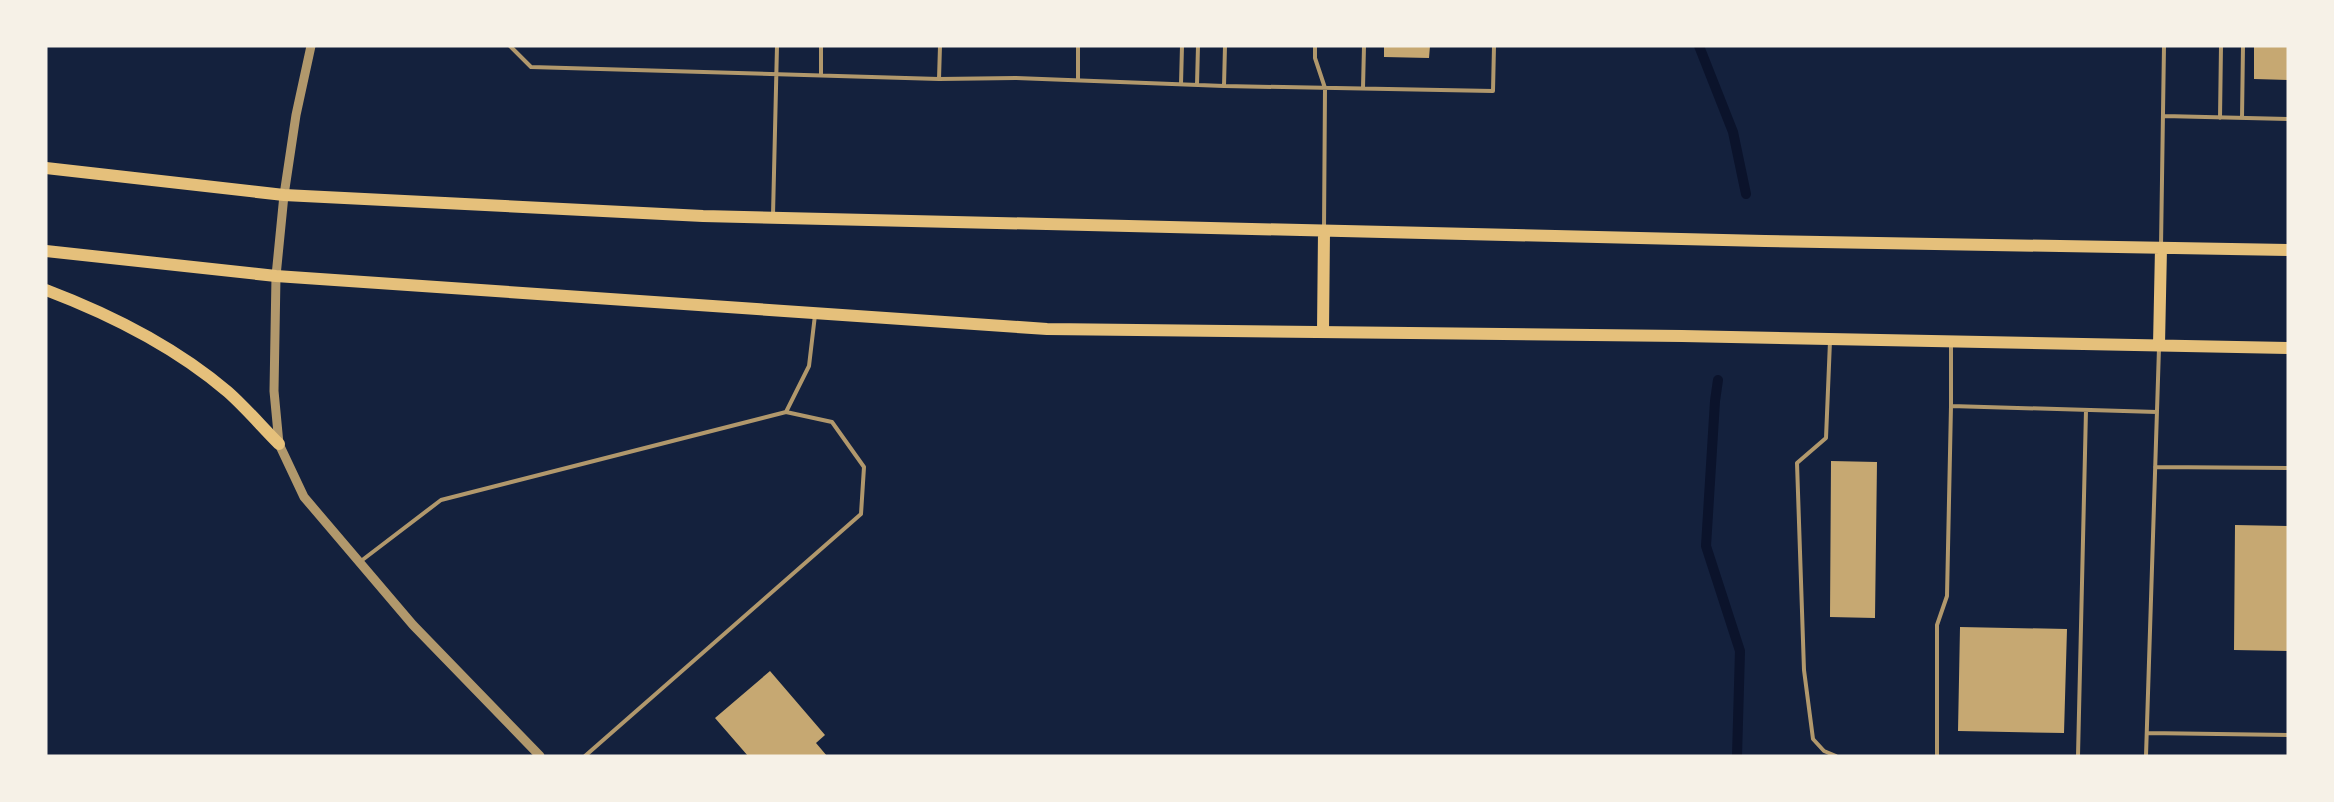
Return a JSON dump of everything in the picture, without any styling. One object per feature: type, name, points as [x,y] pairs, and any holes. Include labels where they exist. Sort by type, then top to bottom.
[{"type":"main road","points":[[46,168],[284,195],[773,218],[2288,250]]},
{"type":"main road","points":[[1323,332],[1324,231]]},
{"type":"main road","points":[[2159,345],[2161,248]]},
{"type":"main road","points":[[46,251],[276,276],[1047,329],[1830,338],[2288,348]]},
{"type":"main road","points":[[46,290],[98,310],[163,344],[228,392],[278,444]]},
{"type":"street","points":[[311,46],[296,116],[284,195],[276,276],[274,390],[278,444],[304,497],[361,561],[413,625],[540,756]]},
{"type":"lane","points":[[510,46],[531,67],[821,74],[939,79],[1078,80],[1224,86],[1493,90],[1494,46]]},
{"type":"lane","points":[[773,218],[777,46]]},
{"type":"lane","points":[[821,46],[821,74]]},
{"type":"lane","points":[[939,79],[940,46]]},
{"type":"lane","points":[[1078,46],[1078,80]]},
{"type":"lane","points":[[1181,84],[1182,46]]},
{"type":"lane","points":[[1197,85],[1198,46]]},
{"type":"lane","points":[[1224,86],[1225,46]]},
{"type":"lane","points":[[1315,46],[1315,58],[1325,88],[1324,231]]},
{"type":"lane","points":[[1363,88],[1364,46]]},
{"type":"lane","points":[[2161,248],[2164,46]]},
{"type":"lane","points":[[2220,118],[2221,46]]},
{"type":"lane","points":[[2242,118],[2243,46]]},
{"type":"lane","points":[[2164,116],[2288,119]]},
{"type":"lane","points":[[786,412],[809,366],[815,314]]},
{"type":"lane","points":[[1830,338],[1826,438],[1796,463],[1804,670],[1813,739],[1824,751],[1836,756]]},
{"type":"lane","points":[[1937,756],[1938,625],[1947,596],[1951,341]]},
{"type":"lane","points":[[2146,756],[2159,345]]},
{"type":"lane","points":[[1951,406],[2156,412]]},
{"type":"lane","points":[[2078,756],[2086,410]]},
{"type":"lane","points":[[361,561],[441,500],[786,412],[832,422],[864,467],[861,514],[586,756]]},
{"type":"lane","points":[[2155,467],[2288,468]]},
{"type":"lane","points":[[2147,733],[2288,735]]},
{"type":"building","points":[[1384,46],[1430,46],[1429,58],[1384,57]]},
{"type":"building","points":[[2254,46],[2288,46],[2288,80],[2254,79]]},
{"type":"building","points":[[1831,461],[1877,462],[1875,618],[1830,617]]},
{"type":"building","points":[[2235,525],[2288,526],[2288,651],[2234,650]]},
{"type":"building","points":[[1960,627],[2067,629],[2064,733],[1958,731]]},
{"type":"building","points":[[770,671],[825,735],[816,743],[827,756],[748,756],[715,718]]},
{"type":"waterway","points":[[1699,46],[1733,132],[1746,194]]},
{"type":"waterway","points":[[1718,380],[1706,546],[1740,651],[1737,756]]}]
